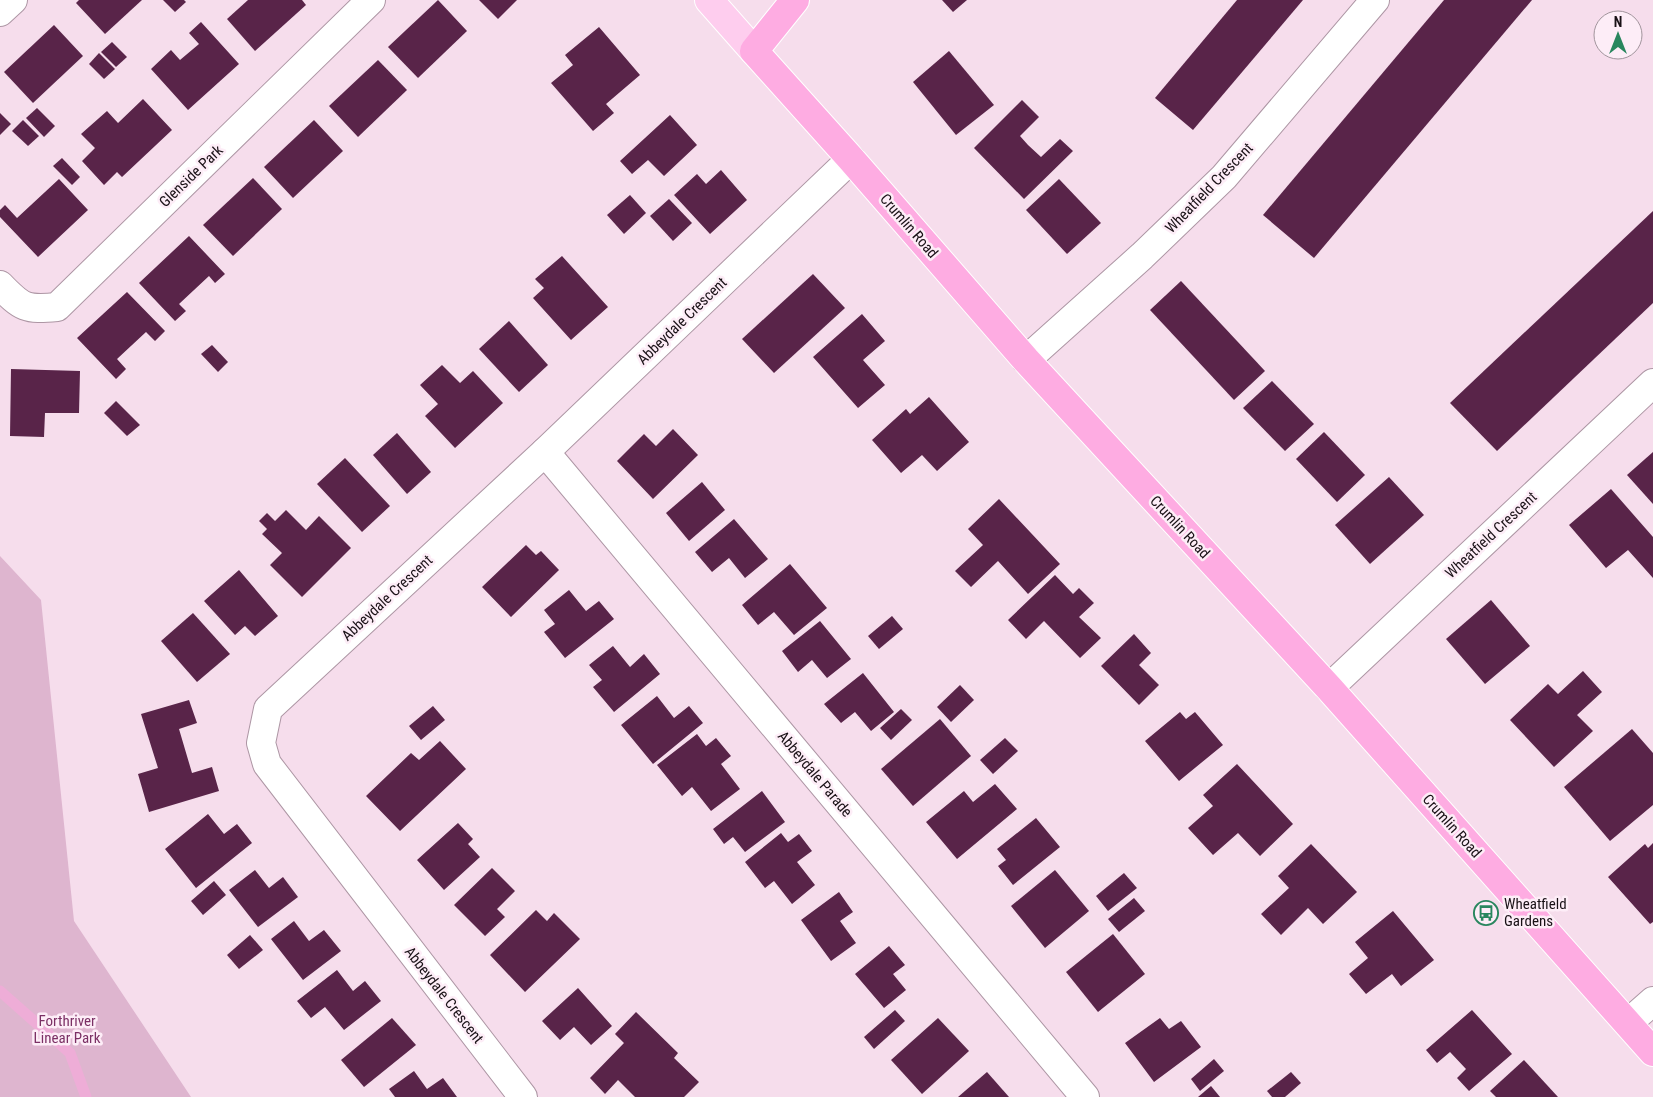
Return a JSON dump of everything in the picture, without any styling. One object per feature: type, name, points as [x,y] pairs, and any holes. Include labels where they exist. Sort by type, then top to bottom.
[{"type":"highway","points":[[754,51],[795,0]]},
{"type":"highway","name":"Crumlin Road","points":[[754,51],[852,159],[1026,360],[1329,688],[1653,1052]]},
{"type":"main road","name":"Crumlin Road","points":[[709,0],[754,51]]},
{"type":"street","points":[[0,12],[13,0]]},
{"type":"street","name":"Glenside Park","points":[[0,285],[16,301],[34,309],[57,307],[371,0]]},
{"type":"street","name":"Wheatfield Crescent","points":[[1026,360],[1142,256],[1224,177],[1375,0]]},
{"type":"street","name":"Abbeydale Crescent","points":[[523,1097],[267,764],[262,743],[268,709],[545,452],[852,159]]},
{"type":"street","name":"Wheatfield Crescent","points":[[1329,688],[1653,383]]},
{"type":"street","name":"Abbeydale Parade","points":[[545,452],[1086,1097]]},
{"type":"street","points":[[1628,1023],[1653,1001]]},
{"type":"green space","name":"Forthriver Linear Park","points":[[0,556],[41,600],[74,921],[191,1097],[0,1097]]},
{"type":"building","points":[[79,0],[142,0],[105,34],[76,3]]},
{"type":"building","points":[[163,0],[184,0],[186,2],[175,12]]},
{"type":"building","points":[[248,0],[302,0],[306,5],[255,51],[227,19]]},
{"type":"building","points":[[438,0],[467,31],[418,78],[388,47]]},
{"type":"building","points":[[479,0],[517,0],[498,19]]},
{"type":"building","points":[[942,0],[967,0],[953,12]]},
{"type":"building","points":[[1237,0],[1303,0],[1193,130],[1155,98]]},
{"type":"building","points":[[1444,0],[1532,0],[1314,258],[1263,215]]},
{"type":"building","points":[[201,22],[239,64],[188,110],[151,69],[171,50],[180,60],[199,44],[189,33]]},
{"type":"building","points":[[54,25],[83,56],[33,103],[4,72]]},
{"type":"building","points":[[599,27],[640,75],[606,104],[614,113],[593,131],[551,83],[573,65],[565,55]]},
{"type":"building","points":[[112,42],[127,57],[116,67],[101,52]]},
{"type":"building","points":[[949,51],[994,105],[956,135],[913,82]]},
{"type":"building","points":[[99,53],[115,69],[104,79],[89,64]]},
{"type":"building","points":[[378,60],[407,90],[358,137],[329,106]]},
{"type":"building","points":[[143,99],[172,130],[122,177],[117,172],[104,185],[82,161],[95,148],[81,134],[107,111],[118,123]]},
{"type":"building","points":[[1022,100],[1039,117],[1020,136],[1028,145],[1041,157],[1060,139],[1073,151],[1024,199],[974,148]]},
{"type":"building","points":[[37,108],[55,126],[44,137],[26,118]]},
{"type":"building","points":[[0,113],[11,124],[0,135]]},
{"type":"building","points":[[670,115],[697,145],[664,176],[648,160],[632,174],[620,161]]},
{"type":"building","points":[[23,120],[39,136],[28,146],[12,131]]},
{"type":"building","points":[[314,120],[343,151],[293,198],[264,167]]},
{"type":"building","points":[[62,158],[80,177],[72,185],[53,166]]},
{"type":"building","points":[[721,170],[747,200],[710,234],[674,195],[697,174],[706,184]]},
{"type":"building","points":[[253,178],[282,209],[233,256],[203,225]]},
{"type":"building","points":[[59,179],[88,210],[38,257],[0,217],[0,210],[5,205],[17,218]]},
{"type":"building","points":[[1059,179],[1101,223],[1067,254],[1026,210]]},
{"type":"building","points":[[630,195],[646,213],[624,234],[607,215]]},
{"type":"building","points":[[669,199],[692,223],[673,241],[650,216]]},
{"type":"building","points":[[1653,211],[1653,303],[1497,451],[1450,403]]},
{"type":"building","points":[[189,236],[225,274],[215,283],[209,276],[179,304],[186,311],[175,321],[139,283]]},
{"type":"building","points":[[562,256],[608,307],[571,340],[533,298],[544,288],[535,279]]},
{"type":"building","points":[[813,274],[845,308],[774,373],[742,339]]},
{"type":"building","points":[[1181,281],[1265,371],[1234,400],[1150,310]]},
{"type":"building","points":[[127,292],[165,331],[155,341],[146,332],[117,359],[126,369],[116,379],[77,338]]},
{"type":"building","points":[[862,314],[885,341],[863,360],[885,385],[858,408],[813,357]]},
{"type":"building","points":[[509,321],[548,365],[519,392],[479,349]]},
{"type":"building","points":[[212,345],[228,362],[218,372],[201,354]]},
{"type":"building","points":[[442,365],[460,383],[473,371],[503,403],[455,448],[425,416],[438,404],[420,385]]},
{"type":"building","points":[[11,369],[80,371],[79,413],[45,413],[44,437],[10,436]]},
{"type":"building","points":[[1272,381],[1314,424],[1285,451],[1243,408]]},
{"type":"building","points":[[929,397],[969,442],[937,471],[922,455],[901,473],[872,440],[906,409],[910,414]]},
{"type":"building","points":[[116,401],[140,425],[127,436],[104,413]]},
{"type":"building","points":[[673,429],[698,455],[653,499],[617,461],[644,434],[656,446]]},
{"type":"building","points":[[1324,432],[1365,475],[1337,502],[1296,459]]},
{"type":"building","points":[[397,433],[431,472],[407,494],[373,455]]},
{"type":"building","points":[[1653,452],[1653,504],[1627,475]]},
{"type":"building","points":[[345,458],[390,506],[362,532],[317,484]]},
{"type":"building","points":[[1389,477],[1424,515],[1370,564],[1335,525]]},
{"type":"building","points":[[702,482],[725,510],[689,541],[666,513]]},
{"type":"building","points":[[1611,489],[1653,537],[1653,578],[1628,550],[1606,568],[1569,525]]},
{"type":"building","points":[[999,499],[1060,564],[1028,594],[998,561],[971,587],[955,571],[983,545],[968,529]]},
{"type":"building","points":[[286,510],[306,530],[319,516],[351,548],[302,597],[270,565],[282,553],[262,534],[267,529],[259,521],[267,513],[275,521]]},
{"type":"building","points":[[734,519],[768,559],[745,578],[729,558],[712,572],[695,552]]},
{"type":"building","points":[[526,545],[536,555],[541,551],[559,570],[511,617],[482,587]]},
{"type":"building","points":[[790,564],[827,608],[794,635],[774,612],[758,625],[742,605]]},
{"type":"building","points":[[239,570],[278,616],[255,636],[245,626],[235,635],[204,601]]},
{"type":"building","points":[[1055,575],[1073,594],[1079,588],[1094,603],[1079,617],[1101,638],[1080,658],[1044,621],[1026,639],[1008,620]]},
{"type":"building","points":[[569,590],[586,611],[599,601],[614,619],[565,658],[544,632],[555,624],[544,610]]},
{"type":"building","points":[[1491,600],[1530,646],[1485,684],[1446,639]]},
{"type":"building","points":[[193,613],[230,654],[197,682],[161,641]]},
{"type":"building","points":[[892,616],[903,629],[879,649],[868,636]]},
{"type":"building","points":[[820,621],[851,659],[827,678],[812,660],[798,672],[782,651]]},
{"type":"building","points":[[1134,634],[1151,653],[1139,665],[1159,685],[1139,705],[1101,666]]},
{"type":"building","points":[[613,646],[630,667],[644,654],[660,674],[614,712],[593,687],[602,680],[589,665]]},
{"type":"building","points":[[1583,671],[1602,692],[1577,715],[1593,731],[1554,767],[1510,720],[1548,684],[1558,694]]},
{"type":"building","points":[[863,673],[894,712],[871,731],[855,712],[841,723],[824,704]]},
{"type":"building","points":[[960,685],[974,700],[951,722],[937,707]]},
{"type":"building","points":[[657,696],[674,718],[689,706],[703,723],[653,764],[621,725]]},
{"type":"building","points":[[189,700],[197,723],[179,729],[192,773],[212,767],[219,791],[149,812],[138,774],[158,768],[141,714]]},
{"type":"building","points":[[433,706],[445,720],[421,740],[409,726]]},
{"type":"building","points":[[901,709],[912,720],[891,740],[880,728]]},
{"type":"building","points":[[1180,712],[1186,719],[1195,712],[1223,745],[1179,781],[1145,741]]},
{"type":"building","points":[[940,719],[971,756],[913,806],[881,769]]},
{"type":"building","points":[[1632,729],[1653,753],[1653,805],[1610,841],[1564,787]]},
{"type":"building","points":[[697,734],[706,746],[716,738],[731,756],[721,764],[740,789],[711,811],[692,787],[682,796],[657,765]]},
{"type":"building","points":[[1005,738],[1018,751],[993,774],[980,760]]},
{"type":"building","points":[[440,741],[466,769],[400,831],[366,796],[411,753],[419,760]]},
{"type":"building","points":[[1237,764],[1293,824],[1260,856],[1238,833],[1213,855],[1188,828],[1213,806],[1203,795]]},
{"type":"building","points":[[995,784],[1017,809],[957,859],[926,822],[964,791],[973,802]]},
{"type":"building","points":[[762,791],[785,822],[745,852],[733,837],[724,844],[713,829]]},
{"type":"building","points":[[208,814],[224,834],[237,824],[252,843],[196,888],[165,849]]},
{"type":"building","points":[[1036,818],[1060,847],[1013,885],[998,866],[1006,860],[997,849]]},
{"type":"building","points":[[458,823],[473,839],[468,844],[480,857],[444,890],[417,860]]},
{"type":"building","points":[[781,833],[788,842],[799,834],[812,851],[797,862],[815,885],[792,904],[774,881],[765,888],[745,862]]},
{"type":"building","points":[[1653,843],[1653,922],[1650,924],[1608,877],[1645,844],[1648,848]]},
{"type":"building","points":[[1311,844],[1357,892],[1323,924],[1308,908],[1281,935],[1261,914],[1289,888],[1278,876]]},
{"type":"building","points":[[492,868],[515,891],[497,909],[505,917],[485,936],[454,905]]},
{"type":"building","points":[[255,870],[269,888],[283,877],[298,897],[258,927],[229,890]]},
{"type":"building","points":[[1055,870],[1089,911],[1045,948],[1011,906]]},
{"type":"building","points":[[1124,873],[1137,888],[1108,911],[1096,896]]},
{"type":"building","points":[[214,881],[226,895],[203,915],[191,901]]},
{"type":"building","points":[[839,892],[853,912],[840,921],[856,943],[831,961],[801,920]]},
{"type":"building","points":[[1134,898],[1145,911],[1119,932],[1108,919]]},
{"type":"building","points":[[536,910],[547,921],[554,913],[580,939],[525,992],[490,955]]},
{"type":"building","points":[[1393,911],[1434,960],[1401,986],[1392,974],[1366,994],[1349,974],[1368,958],[1355,942]]},
{"type":"building","points":[[294,921],[309,941],[324,930],[341,951],[303,980],[271,939]]},
{"type":"building","points":[[1113,934],[1145,974],[1098,1012],[1066,972]]},
{"type":"building","points":[[250,935],[263,950],[239,969],[227,955]]},
{"type":"building","points":[[889,946],[905,965],[893,974],[906,990],[884,1008],[855,974]]},
{"type":"building","points":[[337,970],[353,991],[365,981],[381,1001],[344,1030],[325,1007],[311,1018],[297,1001]]},
{"type":"building","points":[[578,988],[612,1026],[591,1045],[574,1027],[560,1040],[542,1021]]},
{"type":"building","points":[[895,1010],[905,1021],[874,1049],[864,1037]]},
{"type":"building","points":[[1472,1010],[1512,1054],[1469,1091],[1457,1078],[1466,1069],[1450,1052],[1437,1063],[1426,1050]]},
{"type":"building","points":[[636,1012],[678,1053],[674,1058],[699,1082],[684,1097],[635,1097],[618,1080],[605,1094],[590,1078],[624,1043],[615,1034]]},
{"type":"building","points":[[392,1018],[416,1045],[364,1087],[341,1060]]},
{"type":"building","points":[[938,1018],[969,1051],[922,1094],[891,1060]]},
{"type":"building","points":[[1160,1018],[1169,1029],[1181,1021],[1201,1047],[1154,1082],[1125,1043]]},
{"type":"building","points":[[1214,1059],[1224,1071],[1200,1091],[1191,1079]]},
{"type":"building","points":[[1524,1060],[1558,1097],[1496,1097],[1490,1091]]},
{"type":"building","points":[[414,1071],[427,1089],[443,1078],[457,1097],[395,1097],[389,1089]]},
{"type":"building","points":[[987,1072],[1009,1097],[958,1097]]},
{"type":"building","points":[[1291,1072],[1301,1083],[1285,1097],[1272,1097],[1267,1091]]},
{"type":"building","points":[[1211,1086],[1220,1097],[1198,1097]]},
{"type":"waterway","points":[[0,991],[70,1053],[86,1097]]},
{"type":"place","name":"Wheatfield Gardens","points":[[1486,913]]}]
